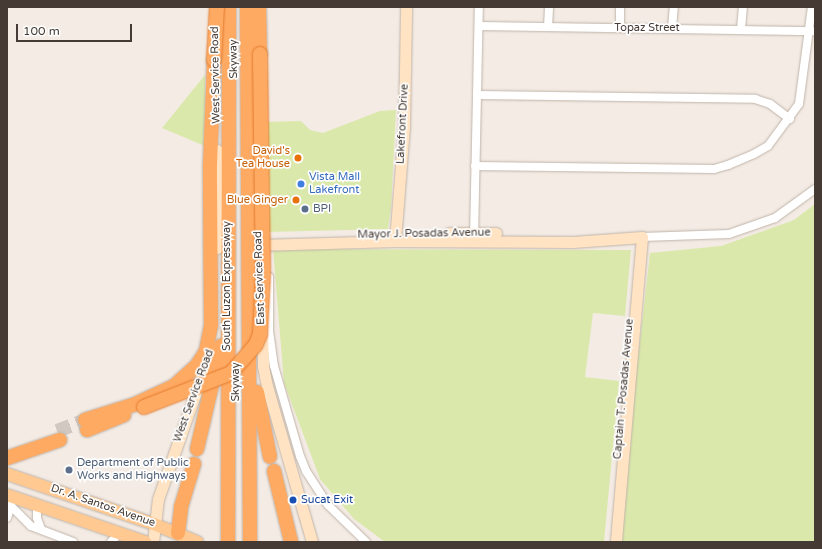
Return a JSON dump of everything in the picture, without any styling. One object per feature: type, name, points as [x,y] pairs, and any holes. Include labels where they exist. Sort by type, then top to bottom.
[{"type":"highway","points":[[216,7],[210,165],[211,325],[206,351],[197,365],[174,386],[86,425],[231,373],[256,344],[262,317],[263,273],[258,7]]},
{"type":"highway","name":"South Luzon Expressway","points":[[228,542],[227,284],[229,7]]},
{"type":"highway","name":"Skyway","points":[[234,7],[235,542]]},
{"type":"highway","name":"Skyway","points":[[243,7],[244,542]]},
{"type":"highway","name":"South Luzon Expressway","points":[[247,7],[250,542]]},
{"type":"highway","points":[[197,449],[221,349],[227,284]]},
{"type":"highway","points":[[249,326],[258,406],[270,458]]},
{"type":"highway","points":[[7,451],[58,435],[7,458]]},
{"type":"highway","points":[[178,538],[181,508],[194,464]]},
{"type":"highway","points":[[274,471],[291,542]]},
{"type":"main road","name":"Dr. A. Santos Avenue","points":[[7,474],[154,524],[178,538],[197,542]]},
{"type":"main road","name":"Dr. A. Santos Avenue","points":[[9,499],[37,504],[146,542]]},
{"type":"main road","points":[[120,532],[127,515]]},
{"type":"street","name":"West Service Road","points":[[154,542],[154,524],[166,476],[208,360],[217,317],[216,7]]},
{"type":"street","name":"East Service Road","points":[[258,7],[256,148],[264,241],[260,262],[263,366],[283,449],[312,542]]},
{"type":"street","name":"Lakefront Drive","points":[[395,237],[404,127],[406,7]]},
{"type":"street","points":[[474,236],[479,7]]},
{"type":"street","points":[[548,27],[549,7]]},
{"type":"street","points":[[620,7],[620,28]]},
{"type":"street","points":[[672,28],[674,7]]},
{"type":"street","points":[[741,28],[743,7]]},
{"type":"street","points":[[476,166],[714,168],[728,165],[768,146],[790,119],[799,104],[804,85],[812,31],[812,7]]},
{"type":"street","name":"Topaz Street","points":[[479,26],[741,28],[812,31]]},
{"type":"street","points":[[478,95],[755,99],[770,104],[790,119]]},
{"type":"street","name":"Mayor J. Posadas Avenue","points":[[264,241],[395,237],[574,235],[589,238],[729,234],[775,218],[815,189]]},
{"type":"street","name":"Captain T. Posadas Avenue","points":[[611,542],[640,237]]},
{"type":"street","name":"Captain T. Posadas Avenue","points":[[616,542],[640,237]]},
{"type":"street","points":[[264,241],[274,366],[294,438],[306,471],[318,492],[340,519],[366,542]]},
{"type":"street","points":[[7,518],[9,499]]},
{"type":"street","points":[[9,499],[31,526],[73,542]]},
{"type":"street","points":[[37,504],[37,518],[41,529]]},
{"type":"street","points":[[111,542],[120,532]]},
{"type":"green space","points":[[205,75],[205,146],[162,128]]},
{"type":"green space","points":[[396,110],[391,208],[388,229],[265,232],[265,122],[301,121],[310,130],[323,133],[380,111]]},
{"type":"green space","points":[[815,204],[815,542],[617,542],[650,253],[721,246],[794,220]]},
{"type":"green space","points":[[273,249],[631,250],[625,316],[593,313],[585,377],[619,381],[604,542],[385,542],[354,519],[320,479],[284,383]]},
{"type":"tunnel","points":[[57,431],[85,420]]},
{"type":"place","name":"David's Tea House","points":[[298,158]]},
{"type":"place","name":"Vista Mall Lakefront","points":[[301,184]]},
{"type":"place","name":"Blue Ginger","points":[[296,200]]},
{"type":"place","name":"BPI","points":[[305,209]]},
{"type":"place","name":"Department of Public Works and Highways","points":[[69,470]]},
{"type":"place","name":"Sucat Exit","points":[[293,500]]}]
